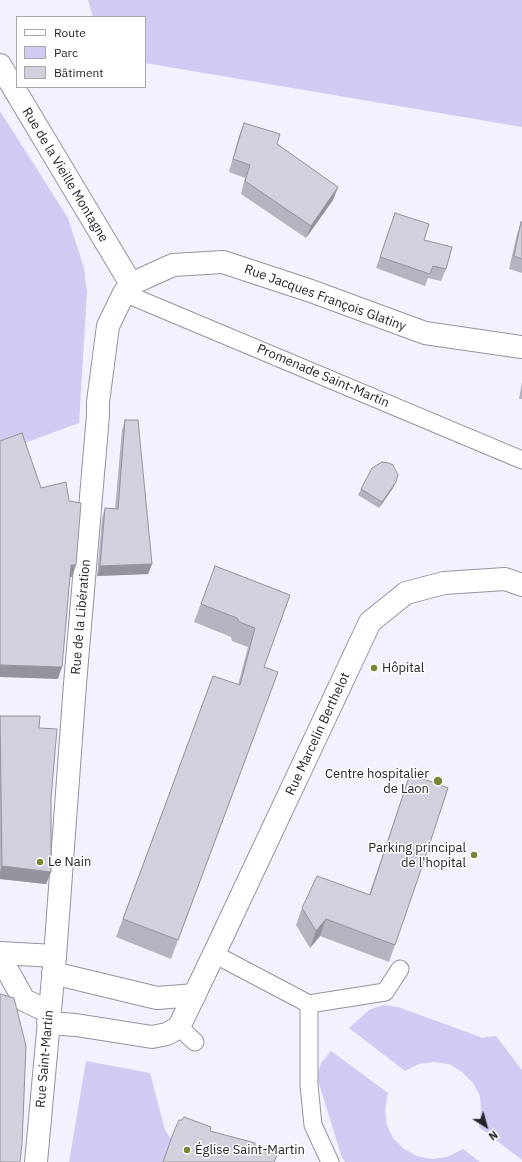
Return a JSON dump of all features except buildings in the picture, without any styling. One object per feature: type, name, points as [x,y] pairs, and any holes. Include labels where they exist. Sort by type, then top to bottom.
[{"type":"street","name":"Rue de la Vieille Montagne","points":[[0,65],[127,289]]},
{"type":"street","name":"Rue Jacques François Glatiny","points":[[127,289],[173,265],[223,262],[311,291],[425,333],[522,346]]},
{"type":"street","name":"Rue de la Libération","points":[[54,965],[98,402],[108,326],[127,289]]},
{"type":"street","name":"Rue Marcelin Berthelot","points":[[179,1027],[370,622],[406,593],[444,583],[505,579],[522,585]]},
{"type":"street","points":[[0,953],[54,965],[157,998],[195,995]]},
{"type":"street","points":[[0,957],[24,1000],[48,1017],[76,1025],[152,1037],[167,1034],[179,1027]]},
{"type":"street","name":"Rue Saint-Martin","points":[[36,1162],[48,1017],[54,965]]},
{"type":"lane","name":"Promenade Saint-Martin","points":[[127,289],[522,460]]},
{"type":"lane","points":[[214,954],[309,1004],[385,992],[400,969]]},
{"type":"lane","points":[[309,1004],[309,1085],[313,1125],[330,1162]]},
{"type":"lane","points":[[179,1027],[195,1042]]},
{"type":"green space","points":[[88,0],[522,0],[522,127],[146,63],[146,16],[93,16]]},
{"type":"green space","points":[[0,111],[68,218],[84,268],[87,292],[79,423],[0,452]]},
{"type":"green space","points":[[383,1005],[398,1007],[483,1038],[496,1036],[522,1070],[522,1160],[479,1127],[481,1111],[480,1096],[473,1083],[462,1072],[449,1064],[434,1062],[419,1064],[405,1071],[349,1028],[369,1010]]},
{"type":"green space","points":[[331,1051],[388,1093],[385,1110],[387,1125],[393,1138],[404,1149],[417,1156],[432,1159],[447,1157],[463,1149],[480,1162],[345,1162],[341,1155],[317,1077],[321,1063]]},
{"type":"green space","points":[[86,1061],[150,1073],[165,1130],[172,1140],[166,1162],[69,1162]]},
{"type":"place","name":"Hôpital","points":[[374,668]]},
{"type":"place","name":"Centre hospitalier de Laon","points":[[438,781]]},
{"type":"place","name":"Parking principal de l'hopital","points":[[474,855]]},
{"type":"place","name":"Le Nain","points":[[40,862]]},
{"type":"place","name":"Église Saint-Martin","points":[[187,1150]]}]
